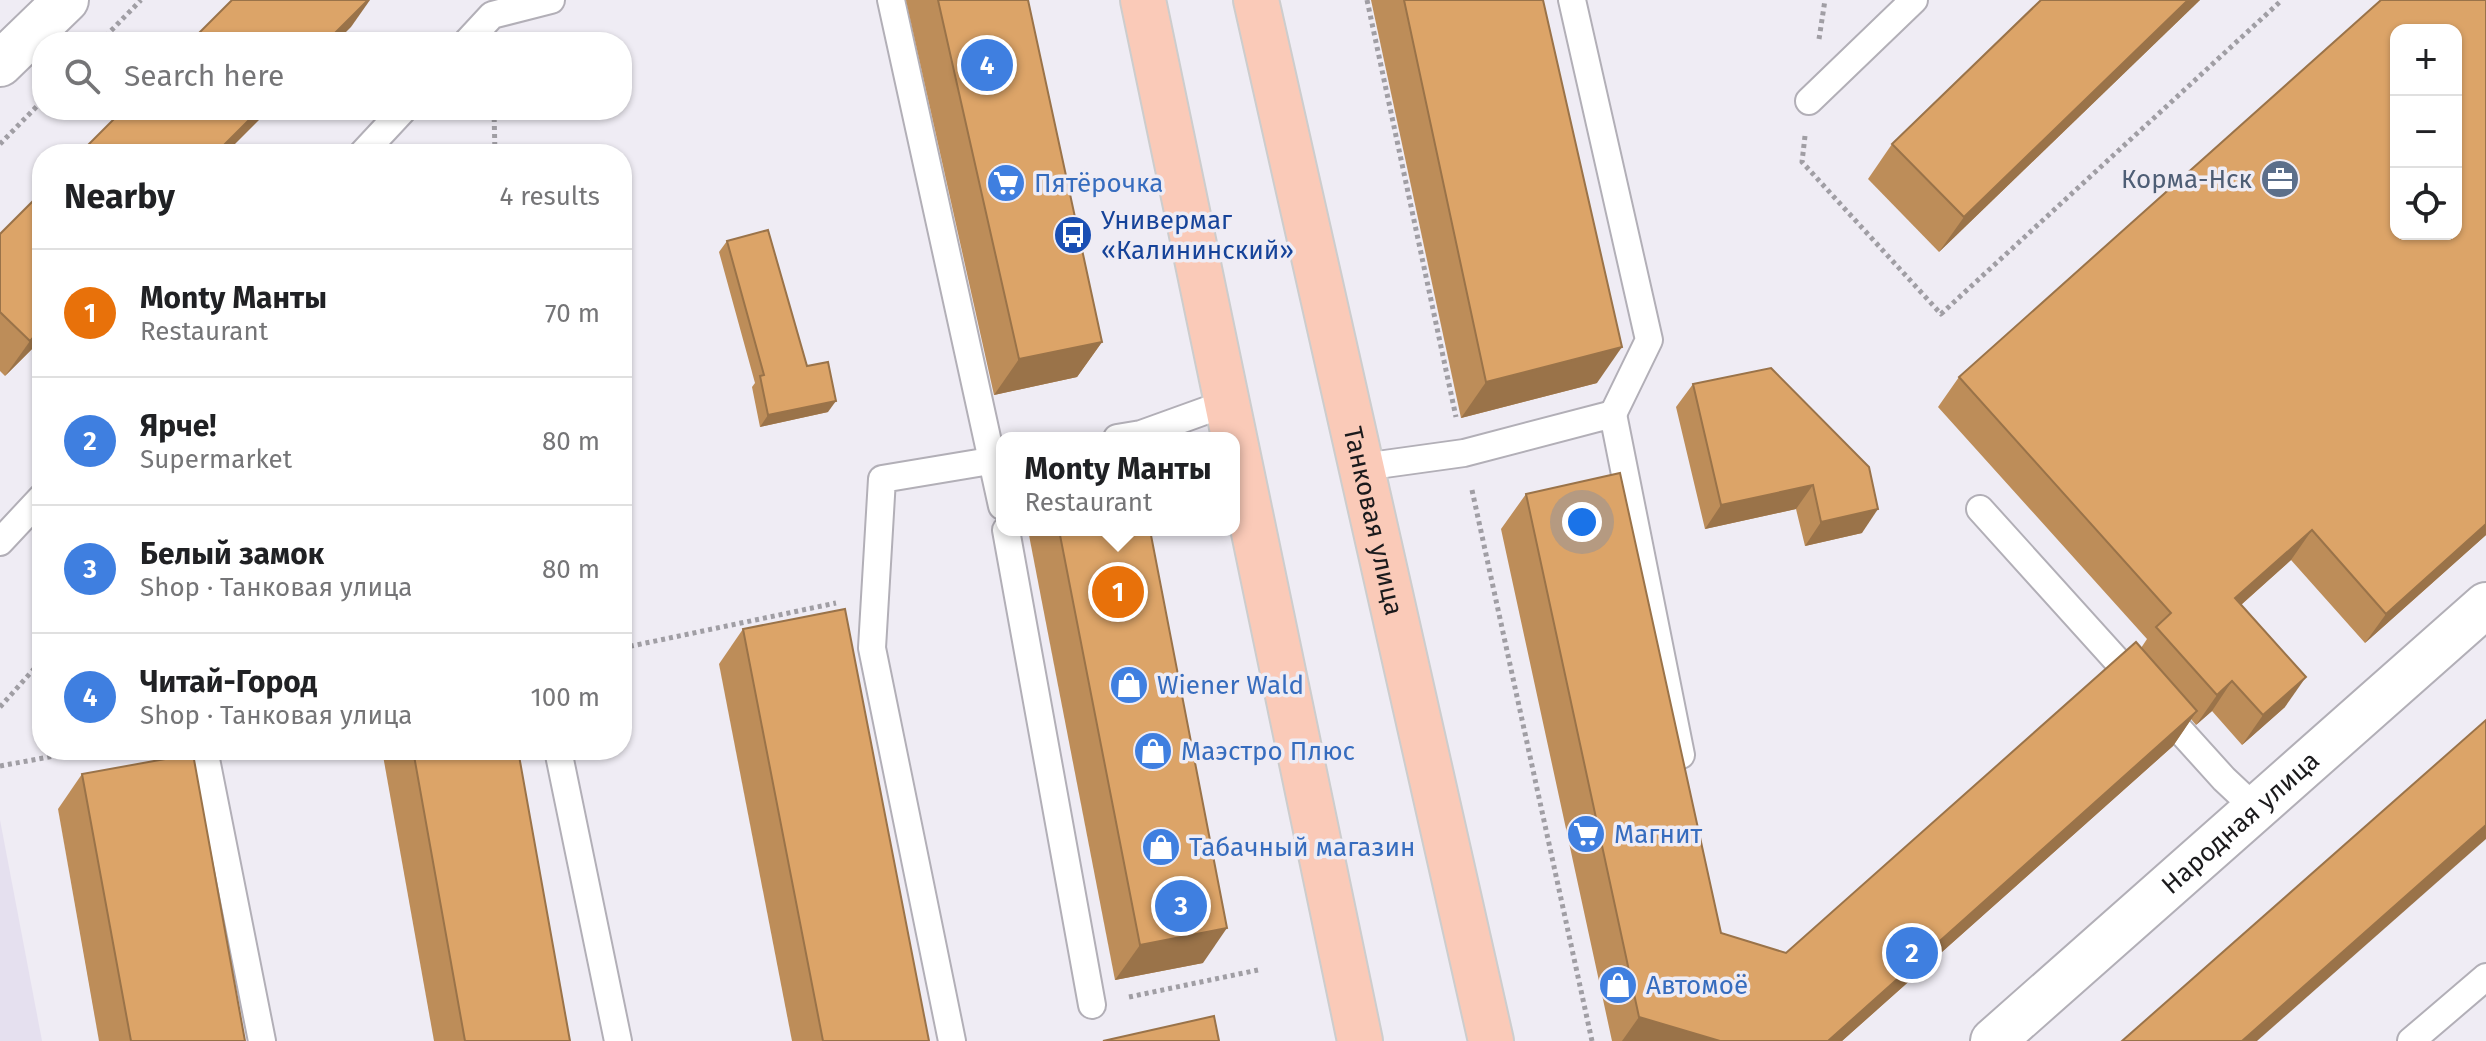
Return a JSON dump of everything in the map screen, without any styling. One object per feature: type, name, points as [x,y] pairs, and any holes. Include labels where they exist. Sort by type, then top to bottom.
[{"type":"highway","points":[[1143,0],[1233,432]]},
{"type":"highway","name":"Танковая улица","points":[[1256,0],[1491,1041]]},
{"type":"highway","points":[[1240,465],[1360,1041]]},
{"type":"street","points":[[33,32],[66,0]]},
{"type":"street","points":[[0,64],[32,33]]},
{"type":"street","name":"Народная улица","points":[[1993,1041],[2486,605]]},
{"type":"lane","points":[[472,32],[484,8],[551,0]]},
{"type":"lane","points":[[891,0],[996,450]]},
{"type":"lane","points":[[1572,0],[1649,340],[1613,414],[1687,783]]},
{"type":"lane","points":[[1809,101],[1914,0]]},
{"type":"lane","points":[[371,144],[394,120]]},
{"type":"lane","points":[[1147,432],[1227,403]]},
{"type":"lane","points":[[1363,467],[1464,453],[1613,414]]},
{"type":"lane","points":[[952,1041],[872,648],[882,479],[996,459]]},
{"type":"lane","points":[[0,542],[32,508]]},
{"type":"lane","points":[[1980,509],[2224,779],[2256,809]]},
{"type":"lane","points":[[1007,536],[1092,1005]]},
{"type":"lane","points":[[206,760],[262,1041]]},
{"type":"lane","points":[[560,760],[618,1041]]},
{"type":"lane","points":[[2411,1041],[2486,977]]},
{"type":"path","points":[[110,32],[141,0]]},
{"type":"path","points":[[1367,0],[1464,453]]},
{"type":"path","points":[[1825,0],[1802,162],[1941,314],[2282,0]]},
{"type":"path","points":[[0,144],[32,111]]},
{"type":"path","points":[[494,120],[495,144]]},
{"type":"path","points":[[1477,511],[1592,1041]]},
{"type":"path","points":[[632,646],[875,595]]},
{"type":"path","points":[[0,707],[32,671]]},
{"type":"path","points":[[0,766],[33,760]]},
{"type":"path","points":[[1092,1005],[1258,970]]},
{"type":"shaded area","points":[[0,820],[42,1041],[0,1041]]},
{"type":"building","points":[[232,0],[368,0],[336,32],[200,32]]},
{"type":"building","points":[[938,0],[1028,0],[1102,342],[1019,359]]},
{"type":"building","points":[[1404,0],[1543,0],[1622,347],[1486,382]]},
{"type":"building","points":[[2041,0],[2188,0],[1964,217],[1892,144]]},
{"type":"building","points":[[2381,0],[2486,0],[2486,524],[2386,614],[2312,530],[2235,598],[2306,677],[2263,715],[2232,681],[2217,695],[2156,627],[2171,613],[1959,377]]},
{"type":"building","points":[[113,120],[249,120],[225,144],[89,144]]},
{"type":"building","points":[[32,202],[30,341],[0,312],[0,234]]},
{"type":"building","points":[[768,230],[807,366],[828,362],[836,401],[768,415],[760,376],[764,375],[727,241]]},
{"type":"building","points":[[1771,368],[1869,467],[1878,509],[1821,522],[1813,485],[1721,505],[1693,384]]},
{"type":"building","points":[[1620,473],[1721,933],[1786,953],[2136,642],[2197,711],[1828,1041],[1720,1041],[1639,1017],[1526,494]]},
{"type":"building","points":[[1060,536],[1151,536],[1227,928],[1140,945]]},
{"type":"building","points":[[845,609],[929,1041],[823,1041],[743,629]]},
{"type":"building","points":[[2486,720],[2486,825],[2242,1041],[2122,1041]]},
{"type":"building","points":[[160,760],[194,760],[245,1041],[131,1041],[82,774]]},
{"type":"building","points":[[415,760],[520,760],[570,1041],[465,1041]]},
{"type":"building","points":[[1214,1016],[1219,1041],[1103,1041]]},
{"type":"place","name":"Читай-Город","points":[[987,65]]},
{"type":"place","name":"Корма-Нск","points":[[2280,179]]},
{"type":"place","name":"Пятёрочка","points":[[1006,183]]},
{"type":"place","name":"Универмаг «Калининский»","points":[[1073,235]]},
{"type":"place","name":"Monty Манты","points":[[1118,592]]},
{"type":"place","name":"Wiener Wald","points":[[1129,685]]},
{"type":"place","name":"Маэстро Плюс","points":[[1153,751]]},
{"type":"place","name":"Магнит","points":[[1586,834]]},
{"type":"place","name":"Табачный магазин","points":[[1161,847]]},
{"type":"place","name":"Белый замок","points":[[1181,906]]},
{"type":"place","name":"Ярче!","points":[[1912,953]]},
{"type":"place","name":"Автомоё","points":[[1618,985]]}]
